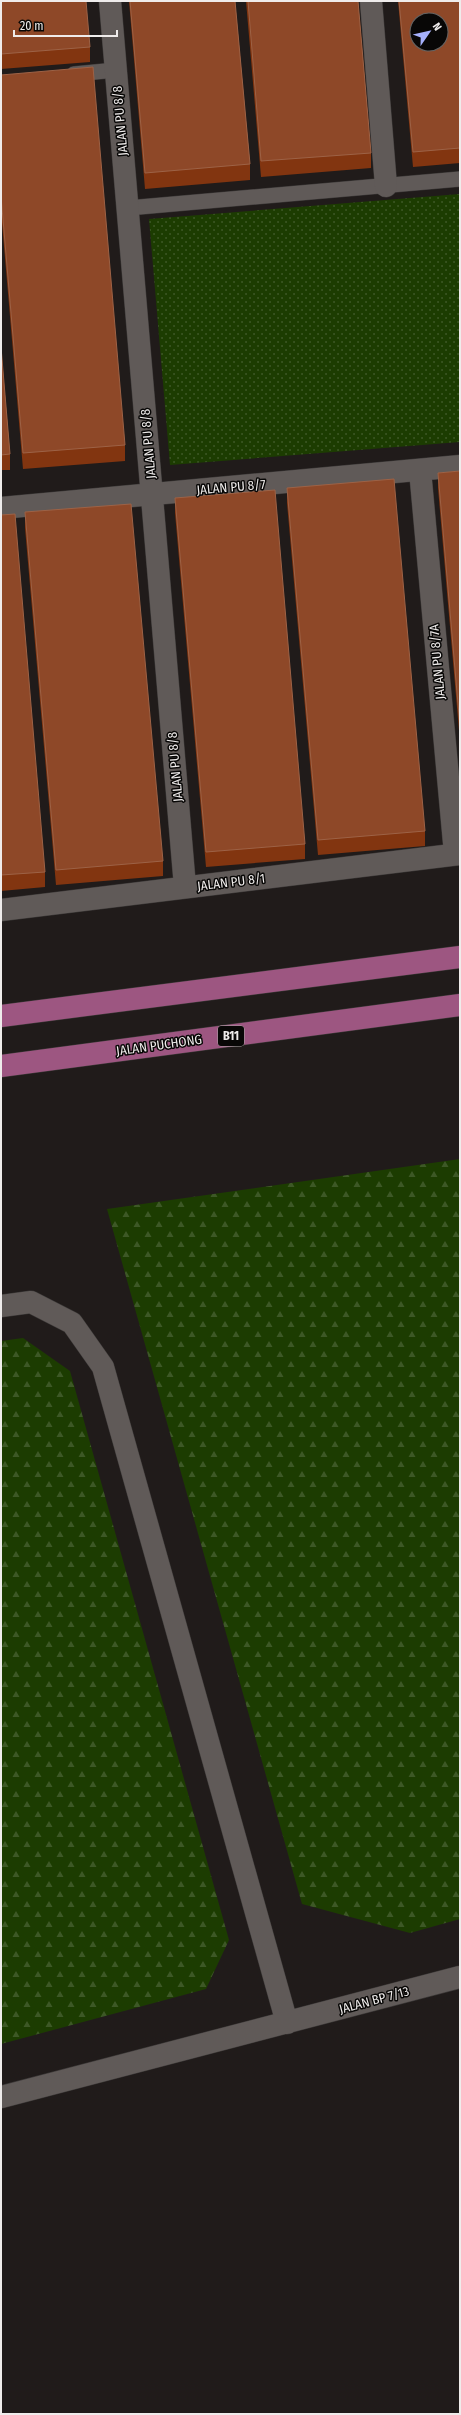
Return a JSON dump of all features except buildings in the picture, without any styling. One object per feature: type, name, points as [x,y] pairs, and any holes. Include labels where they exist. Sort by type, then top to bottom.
[{"type":"main road","points":[[1,1016],[460,957]]},
{"type":"main road","name":"JALAN PUCHONG","points":[[1,1066],[460,1005]]},
{"type":"street","name":"JALAN PU 8/8","points":[[110,1],[185,887]]},
{"type":"street","points":[[371,1],[386,186]]},
{"type":"street","name":"JALAN PU 8/7","points":[[1,508],[460,466]]},
{"type":"street","name":"JALAN PU 8/7A","points":[[420,470],[457,854]]},
{"type":"street","name":"JALAN PU 8/1","points":[[1,910],[457,854]]},
{"type":"street","points":[[1,1306],[31,1302],[72,1323],[103,1367],[287,2023]]},
{"type":"street","name":"JALAN BP 7/13","points":[[1,2097],[460,1977]]},
{"type":"lane","points":[[62,75],[116,70]]},
{"type":"lane","points":[[128,208],[460,179]]},
{"type":"green space","points":[[460,194],[460,442],[170,465],[149,219]]},
{"type":"green space","points":[[460,1159],[460,1919],[410,1933],[302,1904],[107,1209]]},
{"type":"green space","points":[[23,1338],[70,1371],[229,1940],[206,1989],[1,2044],[1,1341]]}]
